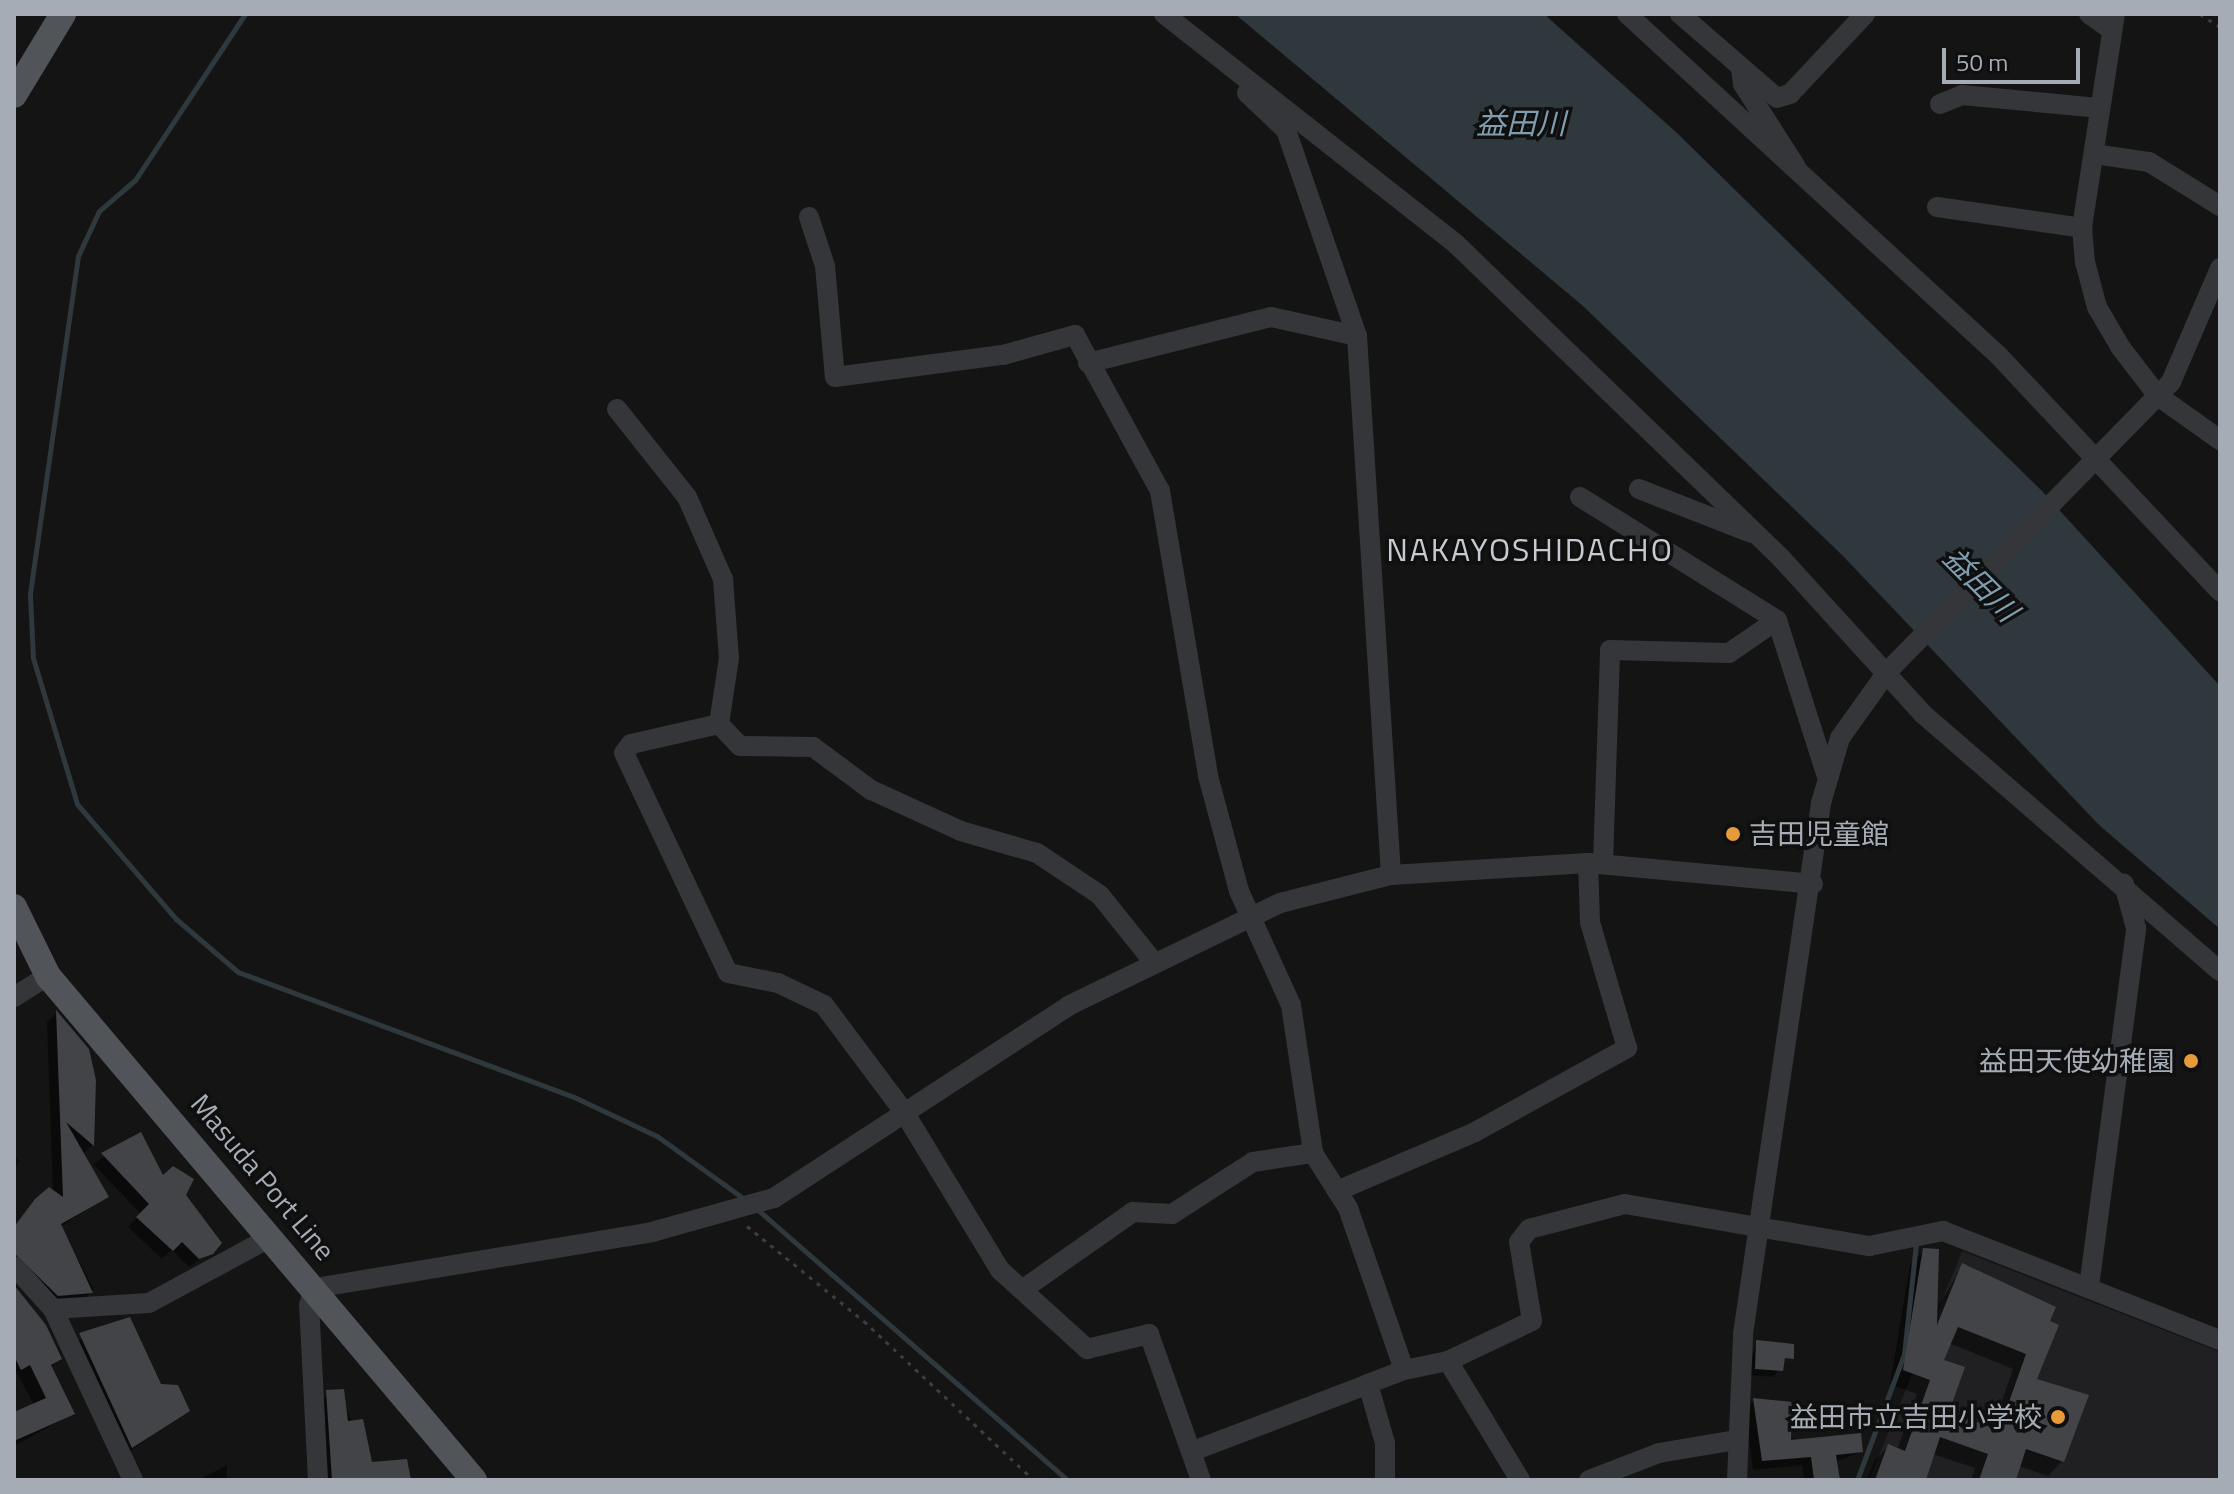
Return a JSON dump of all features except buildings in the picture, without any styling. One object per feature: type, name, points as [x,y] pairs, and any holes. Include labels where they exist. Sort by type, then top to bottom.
[{"type":"main road","points":[[14,95],[63,14]]},
{"type":"main road","name":"Masuda Port Line","points":[[14,907],[48,976],[315,1288],[474,1480]]},
{"type":"street","points":[[1627,14],[1798,177],[1999,356],[2096,464],[2220,591]]},
{"type":"street","points":[[1689,17],[1777,98],[1790,94],[1865,14]]},
{"type":"street","points":[[2089,14],[2114,22],[2082,228],[2097,307],[2158,396],[2220,440]]},
{"type":"street","points":[[1174,17],[1456,244],[1892,667],[1923,714],[2124,882],[2220,971]]},
{"type":"street","points":[[1214,52],[1221,70],[1286,130],[1357,336],[1391,875]]},
{"type":"street","points":[[1741,68],[1743,84],[1793,156],[1798,177]]},
{"type":"street","points":[[1940,104],[1962,95],[2100,108]]},
{"type":"street","points":[[2094,154],[2149,162],[2220,206]]},
{"type":"street","points":[[1937,207],[2082,228]]},
{"type":"street","points":[[809,217],[825,266],[835,377],[1003,355],[1075,335],[1160,491],[1208,776],[1248,918],[1291,1005],[1313,1153],[1337,1191],[1404,1370]]},
{"type":"street","points":[[1737,1480],[1737,1440],[1758,1225],[1813,884],[1826,774],[1860,703],[1892,667],[2096,464],[2158,396],[2220,268]]},
{"type":"street","points":[[1088,363],[1271,317],[1357,336]]},
{"type":"street","points":[[617,409],[687,497],[723,579],[729,658],[719,724]]},
{"type":"street","points":[[1639,489],[1759,536]]},
{"type":"street","points":[[1580,497],[1777,620],[1826,774]]},
{"type":"street","points":[[1337,1191],[1475,1132],[1627,1048],[1590,922],[1610,650],[1729,653],[1777,620]]},
{"type":"street","points":[[719,724],[740,746],[813,747],[871,790],[961,831],[1037,853],[1100,895],[1152,960]]},
{"type":"street","points":[[719,724],[631,744],[624,753],[728,973],[778,983],[824,1005],[904,1112],[968,1227],[1022,1290],[1087,1349],[1149,1334],[1201,1480]]},
{"type":"street","points":[[318,1480],[309,1305],[315,1288],[652,1232],[800,1185],[904,1112],[1152,960],[1313,891],[1391,875],[1596,863],[1813,884]]},
{"type":"street","points":[[2089,1287],[2136,928],[2124,882]]},
{"type":"street","points":[[14,997],[48,976]]},
{"type":"street","points":[[1022,1290],[1133,1212],[1172,1214],[1253,1162],[1313,1153]]},
{"type":"street","points":[[1193,1451],[1404,1370],[1448,1361],[1532,1321],[1519,1242],[1529,1229],[1625,1204],[1869,1246],[1943,1231],[2220,1340]]},
{"type":"street","points":[[53,1309],[149,1303],[271,1237]]},
{"type":"street","points":[[14,1266],[53,1309],[133,1480]]},
{"type":"street","points":[[1448,1361],[1520,1480]]},
{"type":"street","points":[[1368,1384],[1385,1443],[1385,1480]]},
{"type":"street","points":[[1589,1480],[1737,1440]]},
{"type":"path","points":[[2200,14],[2220,27]]},
{"type":"path","points":[[726,1208],[864,1321],[1034,1480]]},
{"type":"shaded area","name":"益田市立吉田小学校","points":[[1962,1251],[2220,1352],[2220,1480],[1869,1480]]},
{"type":"water","name":"益田川","points":[[1235,14],[1544,14],[1677,133],[2041,490],[2220,686],[2220,929],[2099,825],[1843,556],[1583,306]]},
{"type":"waterway","points":[[245,14],[135,180],[99,211],[78,256],[30,595],[33,658],[77,804],[176,919],[238,972],[574,1097],[657,1136],[747,1201]]},
{"type":"waterway","points":[[758,1210],[1067,1480]]},
{"type":"waterway","points":[[1857,1480],[1904,1354],[1916,1243]]},
{"type":"place","name":"吉田児童館","points":[[1733,834]]},
{"type":"place","name":"益田天使幼稚園","points":[[2191,1061]]},
{"type":"place","name":"益田市立吉田小学校","points":[[2058,1417]]},
{"type":"district","name":"NAKAYOSHIDACHO","points":[[1530,549]]}]
